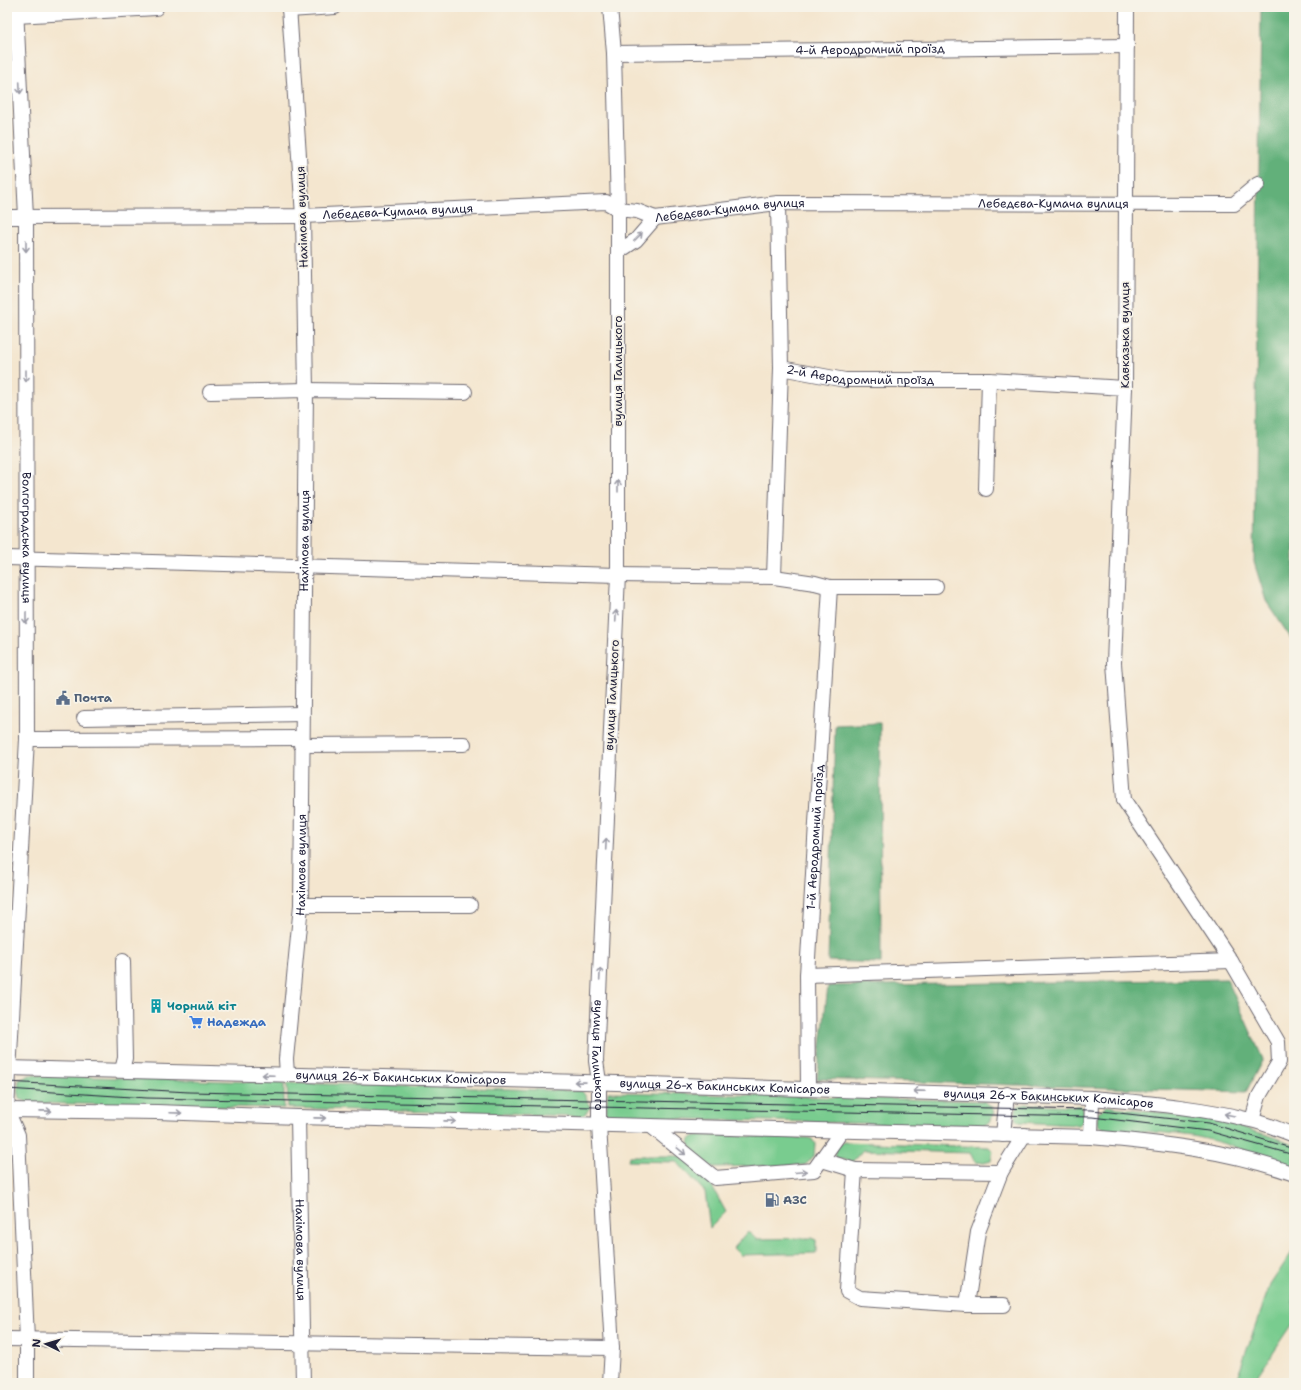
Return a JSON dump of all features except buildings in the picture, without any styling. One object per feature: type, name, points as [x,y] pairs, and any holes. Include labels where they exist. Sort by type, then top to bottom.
[{"type":"street","points":[[289,8],[335,7]]},
{"type":"street","name":"вулиця Галицького","points":[[610,7],[614,53],[618,209],[618,575],[596,1061],[599,1082],[599,1125],[612,1348],[610,1383]]},
{"type":"street","name":"Кавказька вулиця","points":[[1127,7],[1125,388],[1114,663],[1124,800],[1231,961],[1278,1042],[1280,1062],[1259,1096],[1252,1120]]},
{"type":"street","points":[[16,11],[156,8]]},
{"type":"street","name":"Нахімова вулиця","points":[[287,1075],[286,1059],[301,905],[301,742],[306,390],[303,216],[289,8]]},
{"type":"street","name":"Волгоградська вулиця","points":[[7,1110],[8,1068],[27,739],[26,216],[16,11]]},
{"type":"street","name":"4-й Аеродромний проїзд","points":[[614,53],[1127,46]]},
{"type":"street","name":"Лебедєва-Кумача вулиця","points":[[7,217],[303,216],[606,202],[618,209],[637,211],[654,218],[778,203],[1234,204],[1258,184]]},
{"type":"street","points":[[778,203],[781,368]]},
{"type":"street","points":[[618,252],[636,240],[654,218]]},
{"type":"street","name":"2-й Аеродромний проїзд","points":[[774,577],[781,368],[845,380],[989,380],[1125,388]]},
{"type":"street","points":[[986,489],[989,380]]},
{"type":"street","points":[[210,392],[306,390],[465,392]]},
{"type":"street","points":[[7,558],[618,575],[774,577],[815,583],[830,587],[936,586]]},
{"type":"street","name":"1-й Аеродромний проїзд","points":[[808,1088],[807,975],[830,587]]},
{"type":"street","points":[[84,718],[302,714]]},
{"type":"street","points":[[27,739],[464,744]]},
{"type":"street","points":[[301,905],[470,905]]},
{"type":"street","points":[[122,1070],[125,1058],[123,961]]},
{"type":"street","points":[[807,975],[1231,961]]},
{"type":"street","name":"вулиця 26-х Бакинських Комісаров","points":[[8,1068],[599,1082],[1007,1094],[1092,1098],[1153,1103],[1252,1120],[1294,1135]]},
{"type":"street","points":[[1004,1135],[1007,1094]]},
{"type":"street","points":[[1091,1137],[1092,1098]]},
{"type":"street","points":[[26,1383],[27,1340],[18,1135],[7,1110],[157,1112],[840,1132],[1091,1137],[1172,1144],[1227,1154],[1294,1174]]},
{"type":"street","name":"Нахімова вулиця","points":[[298,1117],[303,1383]]},
{"type":"street","points":[[651,1126],[715,1178],[814,1170],[840,1132]]},
{"type":"street","points":[[967,1305],[978,1232],[1001,1172],[1024,1135]]},
{"type":"street","points":[[822,1160],[855,1170],[1001,1172]]},
{"type":"street","points":[[855,1170],[847,1291],[860,1298],[967,1305],[1004,1305]]},
{"type":"street","points":[[7,1339],[612,1348]]},
{"type":"green space","points":[[1261,7],[1294,7],[1294,643],[1266,601],[1254,562]]},
{"type":"green space","points":[[880,723],[881,963],[828,961],[835,725]]},
{"type":"green space","points":[[1227,979],[1263,1059],[1246,1092],[817,1079],[828,986]]},
{"type":"green space","points":[[30,1075],[284,1083],[284,1108],[30,1103],[20,1099],[18,1089],[19,1080]]},
{"type":"green space","points":[[287,1083],[582,1091],[590,1107],[582,1116],[288,1108]]},
{"type":"green space","points":[[608,1092],[984,1101],[992,1107],[994,1113],[990,1122],[981,1126],[606,1117]]},
{"type":"green space","points":[[1025,1104],[1080,1106],[1084,1110],[1084,1121],[1078,1125],[1019,1122],[1016,1116],[1016,1110],[1018,1106]]},
{"type":"green space","points":[[1106,1106],[1208,1118],[1242,1127],[1294,1144],[1294,1168],[1235,1147],[1198,1137],[1106,1129],[1100,1127],[1097,1122],[1098,1113]]},
{"type":"green space","points":[[701,1135],[808,1138],[812,1139],[815,1144],[814,1157],[805,1165],[712,1167],[693,1150],[690,1145],[690,1140],[693,1137]]},
{"type":"green space","points":[[844,1142],[989,1147],[993,1151],[991,1161],[984,1163],[975,1162],[970,1153],[863,1150],[852,1162],[834,1157],[836,1146]]},
{"type":"green space","points":[[629,1156],[683,1156],[710,1183],[726,1212],[710,1228],[705,1192],[677,1162],[628,1161]]},
{"type":"green space","points":[[748,1231],[756,1239],[811,1238],[816,1240],[816,1253],[740,1255],[733,1248]]},
{"type":"green space","points":[[1294,1249],[1294,1322],[1253,1383],[1235,1383],[1270,1285]]},
{"type":"tram line","points":[[7,1082],[189,1092],[1092,1110],[1209,1123],[1294,1149]]},
{"type":"tram line","points":[[7,1089],[147,1098],[1092,1117],[1208,1131],[1294,1155]]},
{"type":"place","name":"Почта","points":[[63,698]]},
{"type":"place","name":"Чорний кіт","points":[[156,1006]]},
{"type":"place","name":"Надежда","points":[[196,1022]]},
{"type":"place","name":"АЗС","points":[[772,1200]]}]
